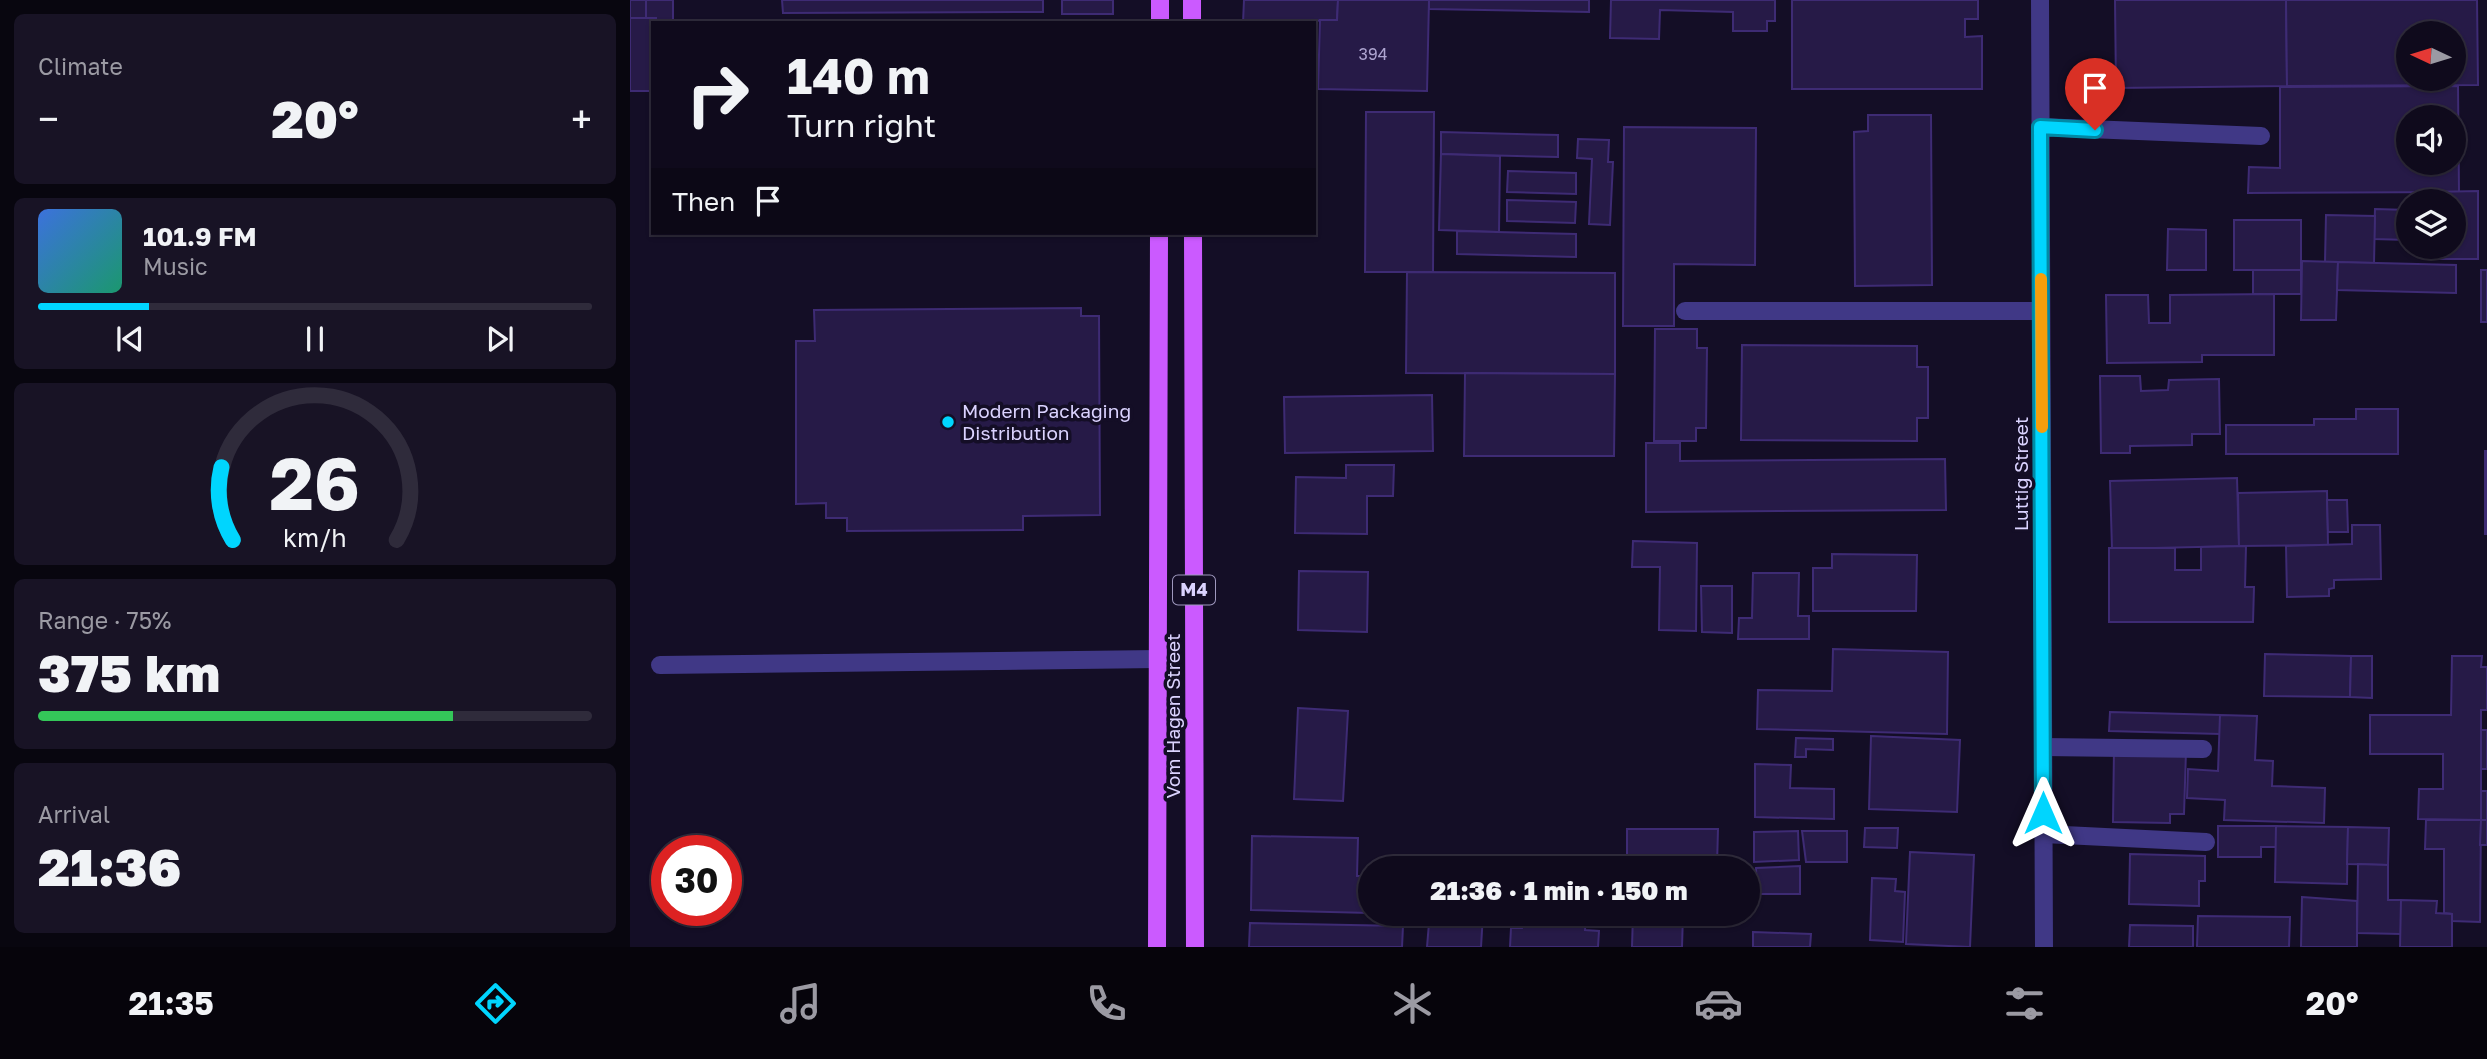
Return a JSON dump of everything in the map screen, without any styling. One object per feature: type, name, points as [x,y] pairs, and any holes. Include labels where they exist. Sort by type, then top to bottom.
[{"type":"main road","points":[[1160,0],[1160,21]]},
{"type":"main road","points":[[1192,0],[1192,21]]},
{"type":"main road","name":"Vom Hagen Street","points":[[1157,947],[1159,235]]},
{"type":"main road","name":"Vom Hagen Street","points":[[1193,235],[1195,947]]},
{"type":"street","name":"Luttig Street","points":[[2040,0],[2044,947]]},
{"type":"street","points":[[2040,127],[2261,136]]},
{"type":"street","points":[[1685,311],[2041,311]]},
{"type":"street","points":[[660,665],[1158,659]]},
{"type":"street","points":[[2043,747],[2203,749]]},
{"type":"street","points":[[2044,834],[2206,842]]},
{"type":"building","points":[[630,0],[646,0],[646,18],[630,18]]},
{"type":"building","points":[[646,0],[673,0],[673,21],[646,18]]},
{"type":"building","points":[[782,0],[1043,0],[1043,12],[783,13]]},
{"type":"building","points":[[1062,0],[1113,0],[1113,14],[1062,14]]},
{"type":"building","points":[[1244,0],[1338,0],[1337,20],[1243,21]]},
{"type":"building","points":[[1338,0],[1429,0],[1427,91],[1318,89],[1320,20],[1337,20]]},
{"type":"building","points":[[1429,0],[1589,0],[1589,12],[1429,9]]},
{"type":"building","points":[[1611,0],[1775,0],[1775,21],[1767,21],[1767,31],[1733,31],[1733,12],[1660,10],[1659,39],[1610,38]]},
{"type":"building","points":[[1792,0],[1978,0],[1978,19],[1965,19],[1965,37],[1982,36],[1982,89],[1792,89]]},
{"type":"building","points":[[2115,0],[2286,0],[2287,86],[2116,88]]},
{"type":"building","points":[[2286,0],[2477,0],[2478,85],[2466,85],[2466,21],[2396,21],[2396,85],[2287,86]]},
{"type":"building","points":[[630,18],[656,18],[656,21],[651,21],[651,91],[630,91]]},
{"type":"building","points":[[2396,86],[2396,91],[2458,91],[2458,105],[2396,105],[2396,175],[2459,175],[2459,189],[2396,189],[2396,192],[2248,193],[2249,167],[2280,168],[2280,87]]},
{"type":"building","points":[[1366,112],[1434,112],[1433,272],[1365,272]]},
{"type":"building","points":[[1868,115],[1931,115],[1932,285],[1855,286],[1854,132],[1868,131]]},
{"type":"building","points":[[1624,127],[1756,128],[1755,265],[1674,264],[1674,326],[1623,326]]},
{"type":"building","points":[[1441,132],[1558,135],[1558,157],[1441,154]]},
{"type":"building","points":[[1578,139],[1609,140],[1608,162],[1613,162],[1610,225],[1589,224],[1592,159],[1577,158]]},
{"type":"building","points":[[1441,154],[1500,156],[1499,232],[1439,230]]},
{"type":"building","points":[[1508,171],[1576,173],[1576,194],[1507,192]]},
{"type":"building","points":[[2466,191],[2478,191],[2478,259],[2466,259]]},
{"type":"building","points":[[1507,200],[1576,202],[1575,223],[1507,221]]},
{"type":"building","points":[[2375,209],[2396,210],[2396,240],[2374,239]]},
{"type":"building","points":[[2326,215],[2375,216],[2374,263],[2325,262]]},
{"type":"building","points":[[2234,220],[2301,220],[2301,270],[2234,270]]},
{"type":"building","points":[[2168,229],[2206,230],[2206,270],[2167,270]]},
{"type":"building","points":[[1457,231],[1576,234],[1576,257],[1457,254]]},
{"type":"building","points":[[2302,261],[2338,262],[2336,320],[2301,320]]},
{"type":"building","points":[[2338,262],[2456,265],[2456,293],[2337,290]]},
{"type":"building","points":[[2253,270],[2301,270],[2301,294],[2253,294]]},
{"type":"building","points":[[2481,270],[2487,270],[2487,322],[2481,322]]},
{"type":"building","points":[[1407,272],[1615,273],[1615,374],[1406,373]]},
{"type":"building","points":[[2274,294],[2274,355],[2202,355],[2202,362],[2107,363],[2106,295],[2148,295],[2149,323],[2170,323],[2170,295]]},
{"type":"building","name":"Modern Packaging Distribution","points":[[1081,308],[1081,316],[1099,316],[1100,515],[1023,516],[1023,530],[847,531],[847,518],[826,518],[826,503],[796,504],[796,341],[815,341],[814,310]]},
{"type":"building","points":[[1655,329],[1697,329],[1697,348],[1707,348],[1706,428],[1696,428],[1696,441],[1654,441]]},
{"type":"building","points":[[1742,345],[1917,346],[1917,367],[1928,367],[1928,418],[1917,418],[1917,441],[1741,440]]},
{"type":"building","points":[[1465,373],[1615,374],[1614,456],[1464,456]]},
{"type":"building","points":[[2100,376],[2140,376],[2141,391],[2168,390],[2169,380],[2219,379],[2220,434],[2192,434],[2192,445],[2130,446],[2130,453],[2101,453]]},
{"type":"building","points":[[1432,395],[1433,451],[1285,453],[1284,397]]},
{"type":"building","points":[[2356,409],[2398,409],[2398,454],[2226,454],[2226,425],[2314,425],[2314,419],[2356,419]]},
{"type":"building","points":[[1646,443],[1680,443],[1680,461],[1945,459],[1946,510],[1646,512]]},
{"type":"building","points":[[2487,451],[2487,534],[2485,534]]},
{"type":"building","points":[[1346,465],[1394,465],[1393,496],[1367,496],[1367,534],[1295,533],[1296,477],[1346,478]]},
{"type":"building","points":[[2237,478],[2239,546],[2112,549],[2110,481]]},
{"type":"building","points":[[2327,491],[2328,545],[2239,546],[2238,493]]},
{"type":"building","points":[[2327,500],[2347,500],[2348,532],[2328,532]]},
{"type":"building","points":[[2352,525],[2380,525],[2381,579],[2334,580],[2334,588],[2329,589],[2329,596],[2287,597],[2286,546],[2352,544]]},
{"type":"building","points":[[1633,541],[1697,543],[1696,631],[1659,630],[1660,567],[1632,567]]},
{"type":"building","points":[[2246,546],[2245,587],[2254,587],[2253,622],[2109,622],[2109,548],[2175,548],[2175,570],[2201,570],[2201,547]]},
{"type":"building","points":[[1832,554],[1917,555],[1916,611],[1813,611],[1813,568],[1832,568]]},
{"type":"building","points":[[1299,571],[1368,572],[1367,632],[1298,630]]},
{"type":"building","points":[[1753,573],[1799,573],[1798,616],[1809,616],[1809,639],[1738,639],[1739,618],[1752,618]]},
{"type":"building","points":[[1701,586],[1732,586],[1732,633],[1702,632]]},
{"type":"building","points":[[1833,649],[1948,652],[1947,734],[1757,729],[1758,690],[1832,691]]},
{"type":"building","points":[[2265,654],[2351,656],[2350,697],[2264,696]]},
{"type":"building","points":[[2351,656],[2372,656],[2372,698],[2350,697]]},
{"type":"building","points":[[2452,656],[2482,656],[2481,667],[2487,667],[2487,710],[2481,710],[2481,820],[2418,819],[2419,789],[2443,789],[2443,754],[2370,754],[2370,715],[2451,715]]},
{"type":"building","points":[[1298,708],[1348,711],[1343,801],[1294,799]]},
{"type":"building","points":[[2110,712],[2220,715],[2220,734],[2109,731]]},
{"type":"building","points":[[2220,715],[2257,716],[2255,760],[2273,761],[2272,786],[2325,788],[2324,823],[2224,820],[2225,800],[2187,798],[2188,769],[2218,771]]},
{"type":"building","points":[[2481,730],[2487,730],[2487,769],[2481,769]]},
{"type":"building","points":[[1871,736],[1960,740],[1957,812],[1869,809]]},
{"type":"building","points":[[1796,738],[1833,739],[1833,750],[1806,749],[1806,757],[1795,757]]},
{"type":"building","points":[[2114,749],[2186,751],[2184,814],[2170,814],[2170,823],[2113,822]]},
{"type":"building","points":[[1755,764],[1791,765],[1790,788],[1834,789],[1834,819],[1755,817]]},
{"type":"building","points":[[2481,791],[2487,791],[2487,820],[2481,820]]},
{"type":"building","points":[[2426,820],[2481,820],[2480,922],[2452,921],[2452,914],[2444,913],[2444,849],[2425,849]]},
{"type":"building","points":[[2481,820],[2487,820],[2487,845],[2480,845]]},
{"type":"building","points":[[2218,826],[2276,826],[2276,847],[2261,847],[2261,857],[2218,857]]},
{"type":"building","points":[[2276,826],[2348,827],[2347,884],[2275,882]]},
{"type":"building","points":[[2348,827],[2389,828],[2388,865],[2347,864]]},
{"type":"building","points":[[1865,828],[1898,828],[1897,848],[1864,847]]},
{"type":"building","points":[[1627,829],[1718,829],[1717,856],[1627,856]]},
{"type":"building","points":[[1798,831],[1799,860],[1760,862],[1760,856],[1754,856],[1754,832]]},
{"type":"building","points":[[1802,831],[1847,831],[1847,862],[1806,862]]},
{"type":"building","points":[[1252,836],[1358,838],[1358,913],[1251,910]]},
{"type":"building","points":[[1910,852],[1974,855],[1970,947],[1906,944]]},
{"type":"building","points":[[2130,854],[2205,856],[2205,881],[2199,881],[2199,906],[2129,904]]},
{"type":"building","points":[[2358,864],[2388,865],[2388,900],[2401,900],[2401,934],[2357,933]]},
{"type":"building","points":[[1800,866],[1800,894],[1760,894],[1760,868]]},
{"type":"building","points":[[1872,878],[1896,879],[1895,891],[1905,892],[1903,942],[1870,940]]},
{"type":"building","points":[[2302,897],[2357,901],[2357,947],[2301,947]]},
{"type":"building","points":[[2401,900],[2437,901],[2436,913],[2452,914],[2452,947],[2400,947]]},
{"type":"building","points":[[2198,916],[2290,917],[2289,947],[2197,947]]},
{"type":"building","points":[[1250,923],[1403,926],[1402,947],[1249,947]]},
{"type":"building","points":[[2130,925],[2193,926],[2193,947],[2129,947]]},
{"type":"building","points":[[1429,926],[1482,926],[1481,947],[1427,947]]},
{"type":"building","points":[[1585,926],[1585,930],[1599,931],[1598,947],[1510,947],[1511,928]]},
{"type":"building","points":[[1633,926],[1683,926],[1682,947],[1632,947]]},
{"type":"building","points":[[1753,932],[1811,934],[1810,947],[1753,947]]},
{"type":"slow traffic","points":[[2041,279],[2042,427]]},
{"type":"place","name":"Modern Packaging Distribution","points":[[948,422]]},
{"type":"route","points":[[2043,813],[2040,127],[2095,130]]}]
